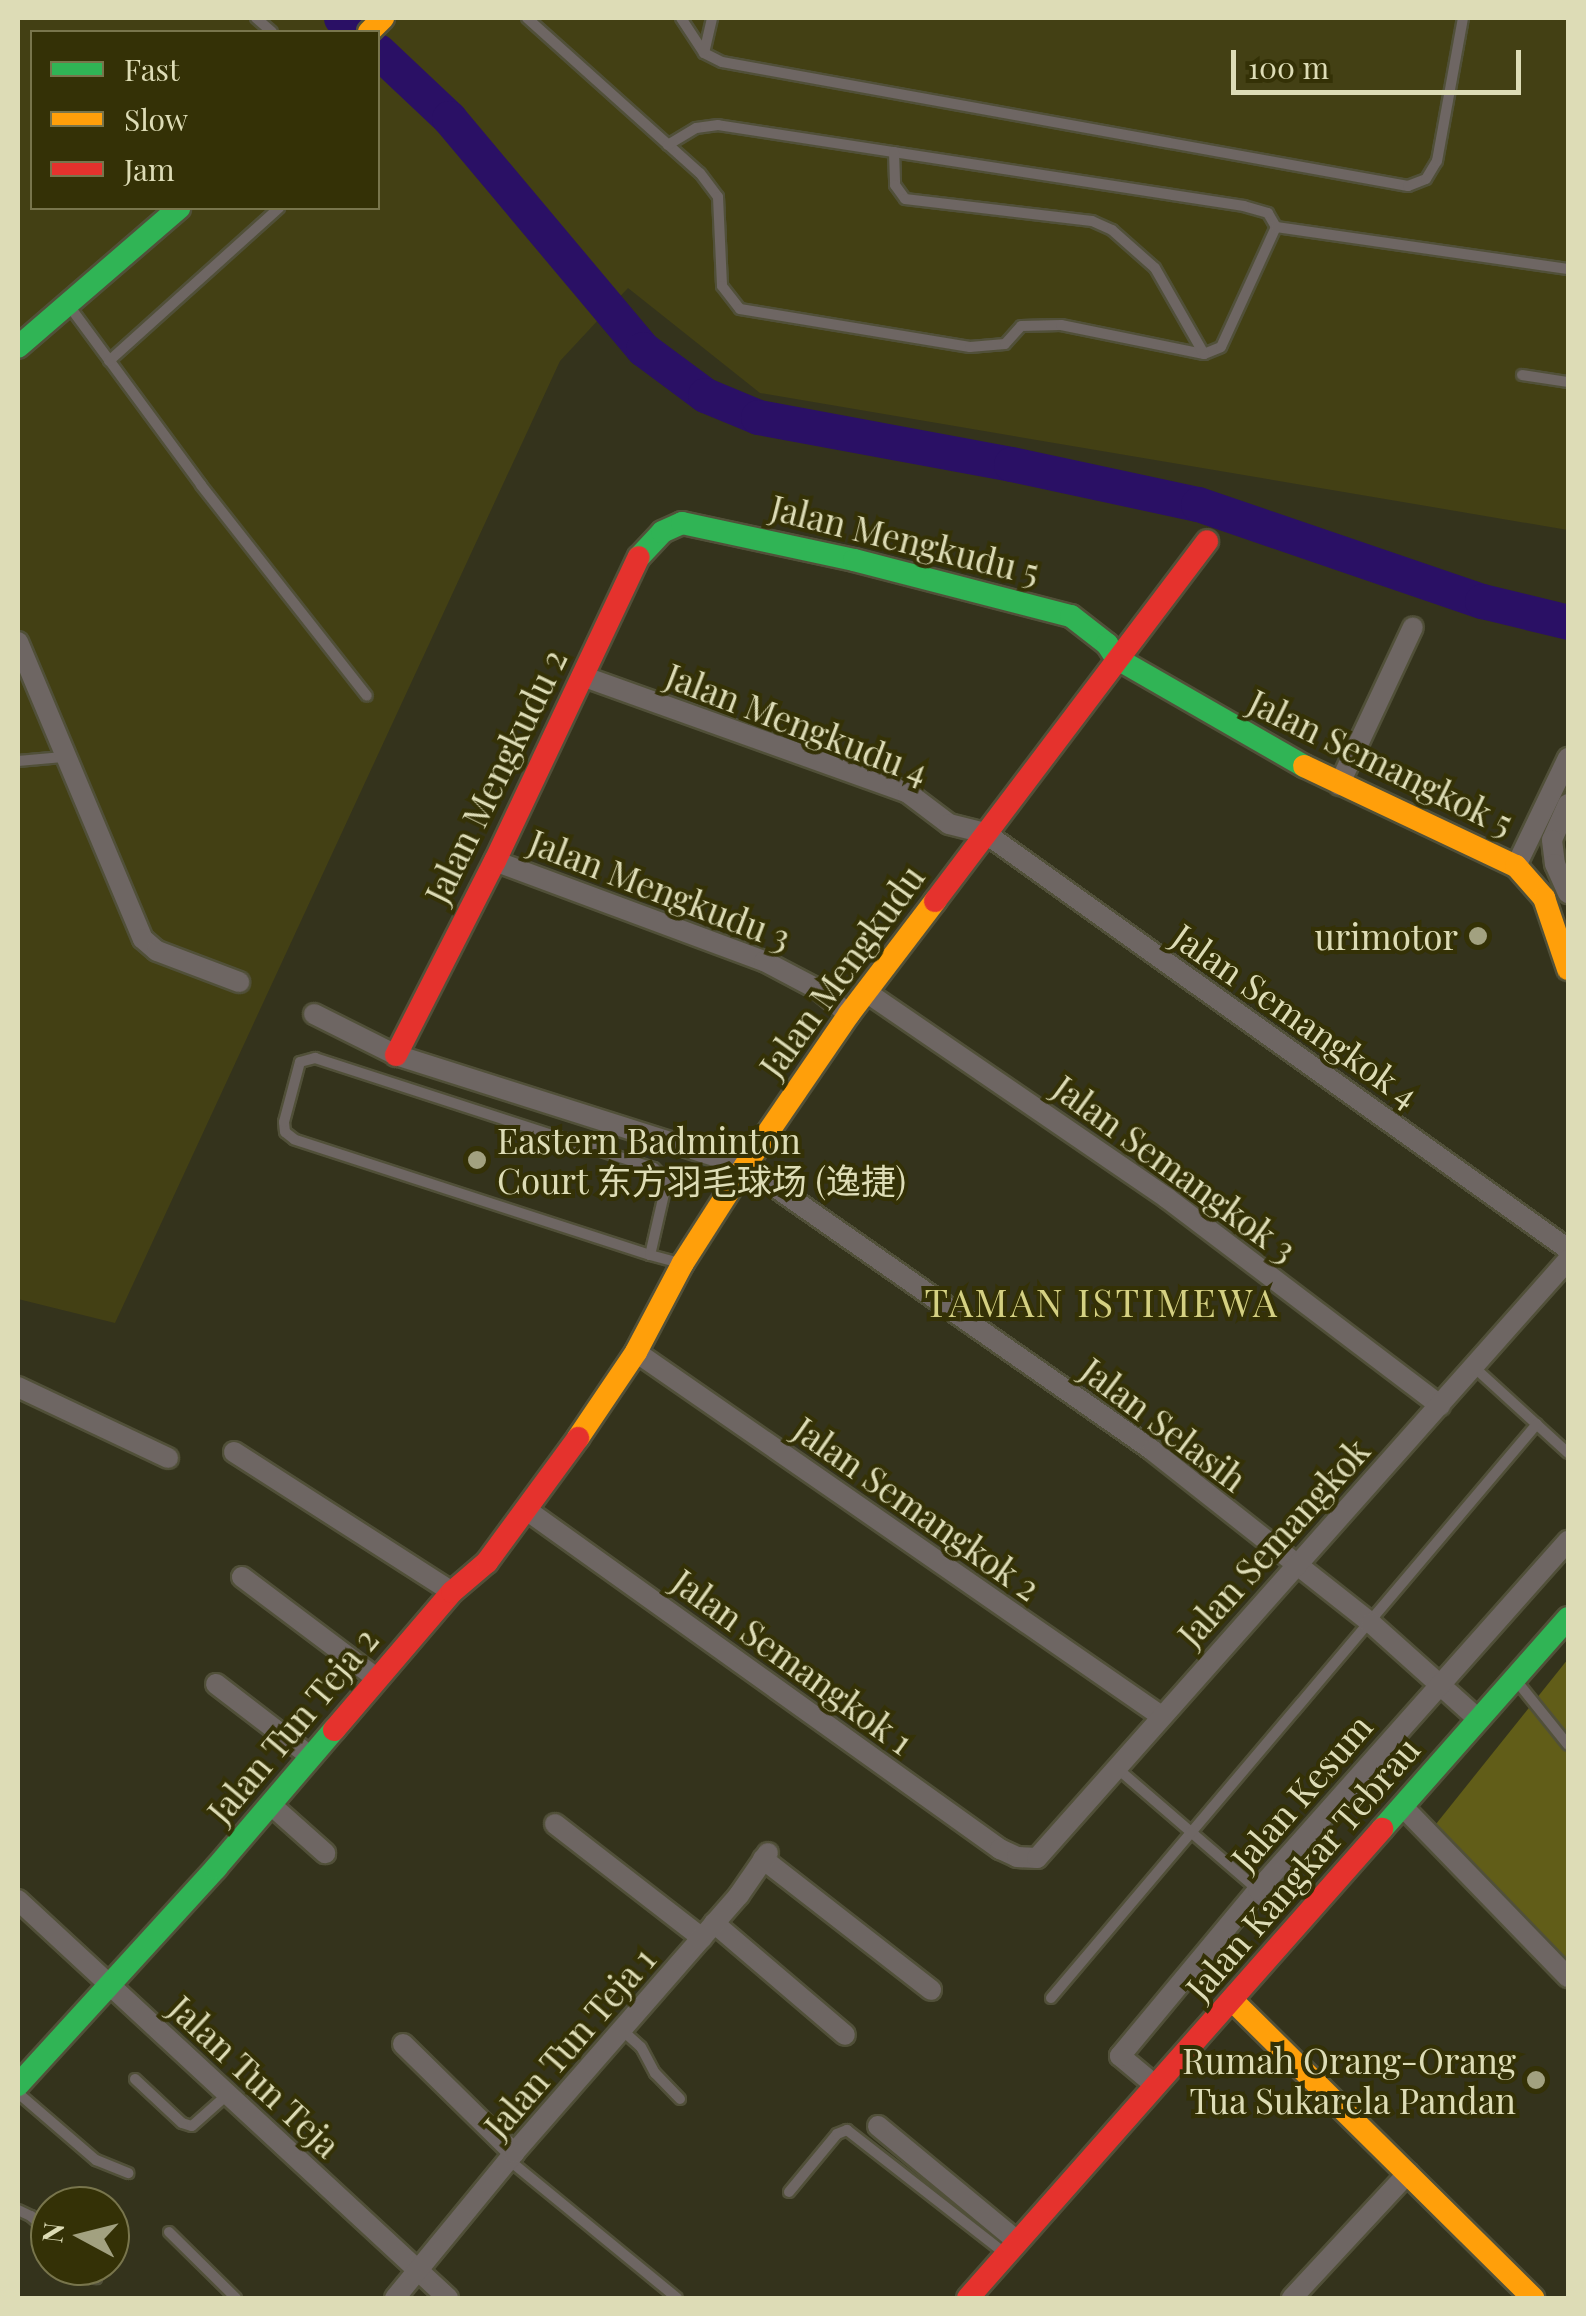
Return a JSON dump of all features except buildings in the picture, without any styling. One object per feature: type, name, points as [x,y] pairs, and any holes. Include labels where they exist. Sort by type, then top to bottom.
[{"type":"street","points":[[18,347],[69,306],[167,212]]},
{"type":"street","name":"Jalan Mengkudu 5","points":[[662,532],[682,523],[854,560],[1071,616],[1107,644],[1116,658]]},
{"type":"street","name":"Jalan Mengkudu 2","points":[[396,1055],[496,861],[640,555],[662,532]]},
{"type":"street","name":"Jalan Mengkudu","points":[[528,1511],[636,1352],[683,1263],[745,1166],[849,1014],[1207,541]]},
{"type":"street","points":[[1339,785],[1413,627]]},
{"type":"street","points":[[18,642],[143,940],[157,951],[239,982]]},
{"type":"street","name":"Jalan Semangkok 5","points":[[1116,658],[1224,724],[1339,785],[1516,866],[1544,898],[1568,969]]},
{"type":"street","name":"Jalan Mengkudu 4","points":[[582,676],[908,793],[949,824],[985,834]]},
{"type":"street","points":[[1516,866],[1568,758]]},
{"type":"street","points":[[1568,804],[1552,840],[1556,864],[1568,892]]},
{"type":"street","name":"Jalan Semangkok 4","points":[[985,834],[1568,1248]]},
{"type":"street","name":"Jalan Mengkudu 3","points":[[496,861],[764,961],[819,990],[849,1014]]},
{"type":"street","name":"Jalan Semangkok 3","points":[[866,992],[1167,1198],[1440,1406]]},
{"type":"street","name":"Jalan Selasih","points":[[314,1014],[396,1055],[745,1166],[1152,1450],[1371,1623],[1479,1720]]},
{"type":"street","name":"Jalan Semangkok","points":[[1024,1859],[1042,1855],[1295,1564],[1568,1260]]},
{"type":"street","name":"Jalan Semangkok 2","points":[[636,1352],[1162,1716]]},
{"type":"street","points":[[18,1387],[168,1458]]},
{"type":"street","points":[[234,1452],[452,1592]]},
{"type":"street","name":"Jalan Tun Teja 2","points":[[18,2085],[270,1804],[452,1592],[486,1562],[528,1511]]},
{"type":"street","name":"Jalan Semangkok 1","points":[[528,1511],[1000,1849],[1024,1859]]},
{"type":"street","name":"Jalan Kesum","points":[[1156,2086],[1120,2056],[1258,1890],[1568,1541]]},
{"type":"street","points":[[242,1577],[376,1678]]},
{"type":"street","name":"Jalan Kangkar Tebrau","points":[[968,2298],[1568,1618]]},
{"type":"street","points":[[216,1684],[310,1756]]},
{"type":"street","points":[[270,1804],[326,1853]]},
{"type":"street","points":[[1402,1807],[1568,1976]]},
{"type":"street","points":[[554,1824],[708,1931],[845,2034]]},
{"type":"street","name":"Jalan Tun Teja 1","points":[[395,2298],[512,2156],[708,1931],[766,1856],[931,1990]]},
{"type":"street","name":"Jalan Tun Teja","points":[[18,1900],[448,2298]]},
{"type":"street","points":[[1232,2000],[1533,2298]]},
{"type":"street","points":[[403,2044],[512,2156]]},
{"type":"street","points":[[878,2126],[1013,2248]]},
{"type":"street","points":[[1292,2298],[1408,2173]]},
{"type":"lane","points":[[526,18],[668,145],[718,197],[722,286],[740,309],[970,347],[1005,344],[1021,326],[1061,325],[1204,354],[1221,347],[1276,227]]},
{"type":"lane","points":[[681,18],[704,53],[722,62],[1408,186],[1426,179],[1437,161],[1463,18]]},
{"type":"lane","points":[[704,53],[712,18]]},
{"type":"lane","points":[[668,145],[696,128],[718,125],[1244,206],[1268,212],[1276,227]]},
{"type":"lane","points":[[894,152],[895,185],[906,199],[1092,222],[1112,230],[1156,268],[1204,354]]},
{"type":"lane","points":[[110,360],[277,210]]},
{"type":"lane","points":[[1276,227],[1568,269]]},
{"type":"lane","points":[[69,306],[367,696]]},
{"type":"lane","points":[[1522,375],[1568,382]]},
{"type":"lane","points":[[18,761],[63,757]]},
{"type":"lane","points":[[650,1254],[667,1181],[654,1168],[315,1058],[300,1062],[284,1122],[285,1132],[294,1139],[650,1254],[683,1263]]},
{"type":"lane","points":[[1475,1368],[1568,1453]]},
{"type":"lane","points":[[1051,1998],[1537,1424]]},
{"type":"lane","points":[[1515,1679],[1568,1746]]},
{"type":"lane","points":[[1118,1770],[1258,1890]]},
{"type":"lane","points":[[622,2030],[680,2099]]},
{"type":"lane","points":[[135,2079],[182,2122],[192,2126],[227,2095]]},
{"type":"lane","points":[[18,2093],[96,2160],[129,2173]]},
{"type":"lane","points":[[790,2192],[836,2134],[847,2130],[1013,2248]]},
{"type":"lane","points":[[512,2156],[676,2298]]},
{"type":"lane","points":[[169,2232],[236,2298]]},
{"type":"shaded area","points":[[18,18],[1568,18],[1568,530],[760,393],[628,288],[560,361],[115,1323],[18,1299]]},
{"type":"shaded area","points":[[1568,1659],[1568,1962],[1436,1824]]},
{"type":"waterway","points":[[341,18],[355,30]]},
{"type":"waterway","points":[[380,53],[449,118],[643,349],[705,395],[758,417],[1198,504],[1482,601],[1568,622]]},
{"type":"traffic: fast","points":[[18,347],[177,210]]},
{"type":"traffic: fast","points":[[639,557],[662,532],[682,523],[854,560],[1071,616],[1107,644],[1116,658],[1304,766]]},
{"type":"traffic: fast","points":[[1382,1829],[1568,1618]]},
{"type":"traffic: fast","points":[[18,2085],[216,1868],[334,1730]]},
{"type":"traffic: slow","points":[[371,30],[383,18]]},
{"type":"traffic: slow","points":[[1304,766],[1516,866],[1544,898],[1568,969]]},
{"type":"traffic: slow","points":[[578,1438],[636,1352],[683,1263],[745,1166],[849,1014],[935,901]]},
{"type":"traffic: slow","points":[[1232,2000],[1533,2298]]},
{"type":"traffic: jam","points":[[935,901],[1207,541]]},
{"type":"traffic: jam","points":[[396,1055],[495,861],[639,557]]},
{"type":"traffic: jam","points":[[334,1730],[452,1592],[487,1562],[578,1438]]},
{"type":"traffic: jam","points":[[968,2298],[1382,1829]]},
{"type":"place","name":"urimotor","points":[[1478,936]]},
{"type":"place","name":"Eastern Badminton Court 东方羽毛球场 (逸捷)","points":[[477,1160]]},
{"type":"place","name":"Rumah Orang-Orang Tua Sukarela Pandan","points":[[1536,2080]]},
{"type":"district","name":"TAMAN ISTIMEWA","points":[[1102,1302]]}]
